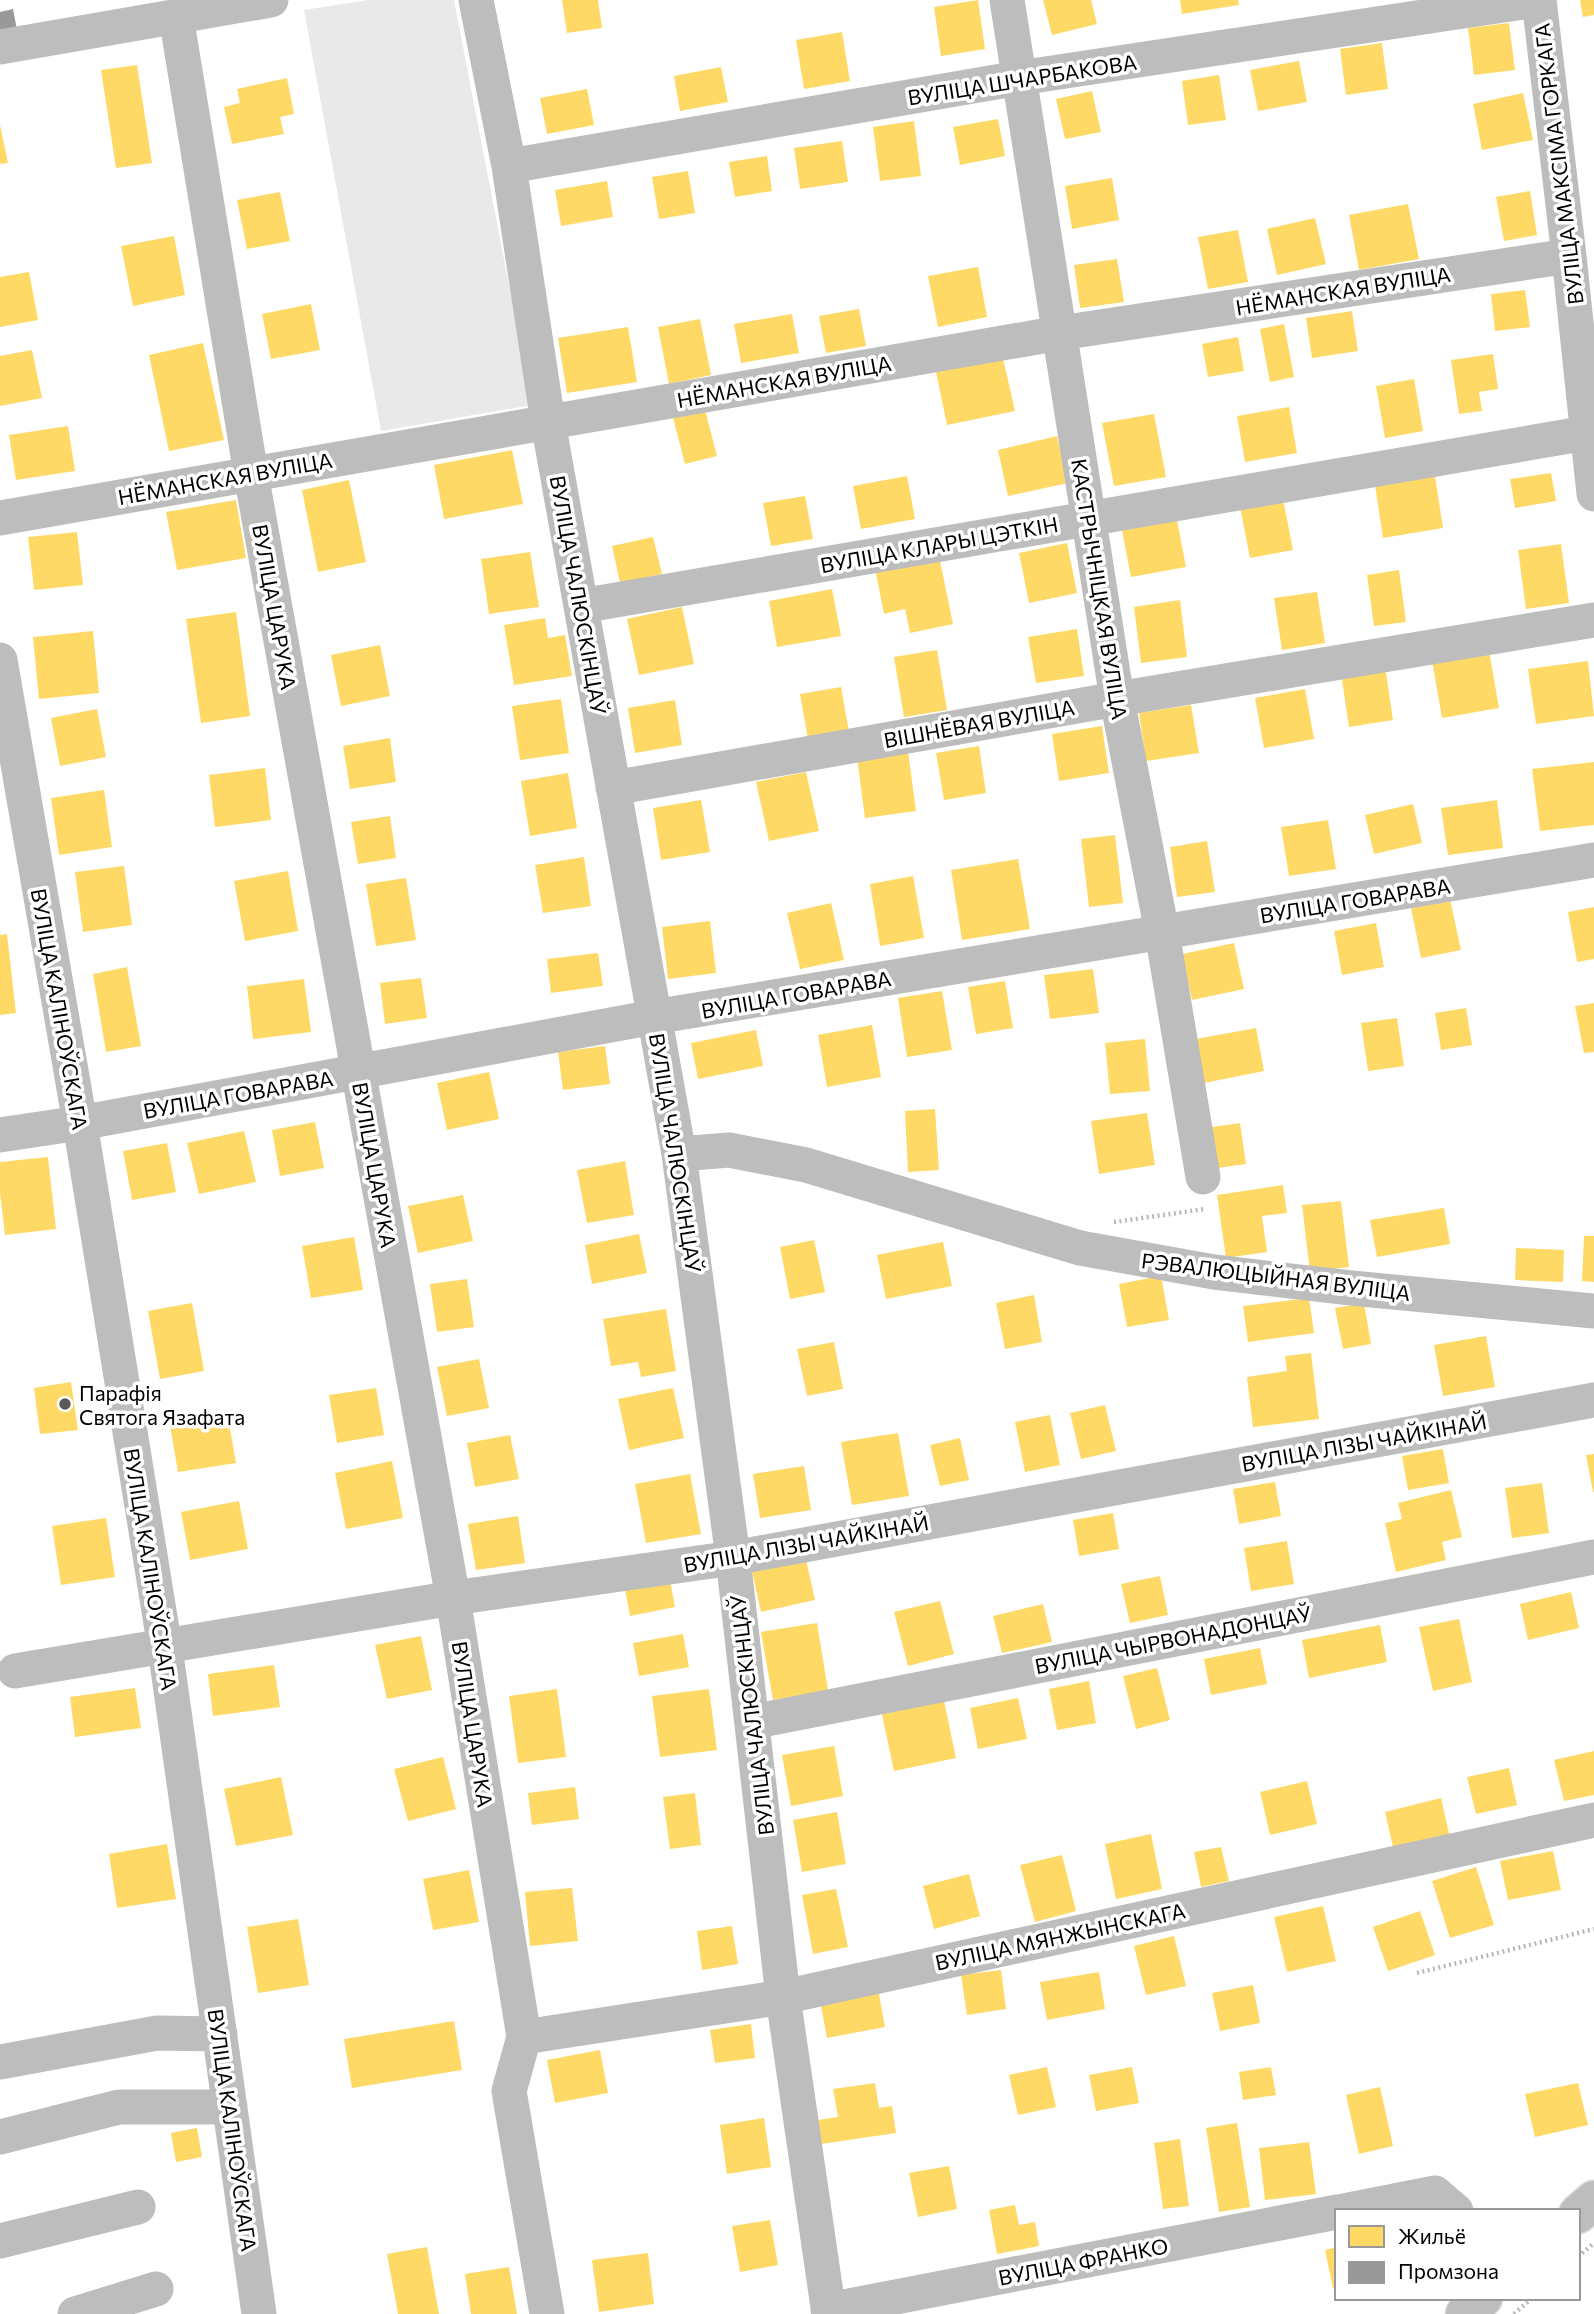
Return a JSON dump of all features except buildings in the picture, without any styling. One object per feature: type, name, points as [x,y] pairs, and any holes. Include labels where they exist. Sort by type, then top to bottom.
[{"type":"main road","points":[[1580,2212],[1594,2200]]},
{"type":"main road","points":[[1465,2314],[1481,2300]]},
{"type":"street","points":[[0,47],[271,0]]},
{"type":"street","name":"ВУЛІЦА ЧАЛЮСКІНЦАЎ","points":[[476,0],[509,166],[548,422],[679,1154],[733,1558],[783,1997],[829,2312]]},
{"type":"street","name":"КАСТРЫЧНІЦКАЯ ВУЛІЦА","points":[[1007,0],[1116,699],[1162,932],[1203,1177]]},
{"type":"street","name":"ВУЛІЦА ШЧАРБАКОВА","points":[[509,166],[1019,78],[1537,0]]},
{"type":"street","name":"ВУЛІЦА МАКСІМА ГОРКАГА","points":[[1537,0],[1569,256],[1594,495]]},
{"type":"street","name":"ВУЛІЦА ЦАРУКА","points":[[176,16],[251,474],[453,1598],[523,2038],[509,2091],[547,2314]]},
{"type":"street","name":"НЁМАНСКАЯ ВУЛІЦА","points":[[0,517],[1060,333],[1569,256]]},
{"type":"street","name":"ВУЛІЦА КЛАРЫ ЦЭТКІН","points":[[581,606],[1587,433]]},
{"type":"street","name":"ВІШНЁВАЯ ВУЛІЦА","points":[[613,788],[1116,699],[1594,620]]},
{"type":"street","name":"ВУЛІЦА КАЛІНОЎСКАГА","points":[[0,660],[80,1123],[165,1648],[258,2314]]},
{"type":"street","name":"ВУЛІЦА ГОВАРАВА","points":[[0,1135],[80,1123],[654,1017],[1594,860]]},
{"type":"street","name":"РЭВАЛЮЦЫЙНАЯ ВУЛІЦА","points":[[679,1154],[729,1150],[806,1165],[1080,1248],[1214,1272],[1364,1290],[1594,1311]]},
{"type":"street","name":"ВУЛІЦА ЛІЗЫ ЧАЙКІНАЙ","points":[[15,1671],[453,1598],[733,1558],[1594,1400]]},
{"type":"street","name":"ВУЛІЦА ЧЫРВОНАДОНЦАЎ","points":[[752,1722],[1594,1557]]},
{"type":"street","name":"ВУЛІЦА МЯНЖЫНСКАГА","points":[[523,2038],[783,1997],[1594,1820]]},
{"type":"street","points":[[0,2062],[157,2033],[220,2034]]},
{"type":"street","points":[[0,2137],[119,2107],[230,2107]]},
{"type":"street","points":[[1355,2209],[1435,2193],[1454,2209]]},
{"type":"street","points":[[0,2241],[138,2207]]},
{"type":"street","name":"ВУЛІЦА ФРАНКО","points":[[829,2312],[1335,2212]]},
{"type":"street","points":[[75,2314],[156,2288]]},
{"type":"path","points":[[1080,1248],[1092,1225],[1206,1209],[1203,1177]]},
{"type":"path","points":[[1417,1973],[1594,1929]]},
{"type":"path","points":[[1580,2255],[1594,2244]]},
{"type":"path","points":[[1514,2314],[1530,2300]]},
{"type":"shaded area","points":[[368,0],[454,0],[532,405],[381,431],[304,10]]},
{"type":"place","name":"Парафія Святога Язафата","points":[[65,1404]]}]
